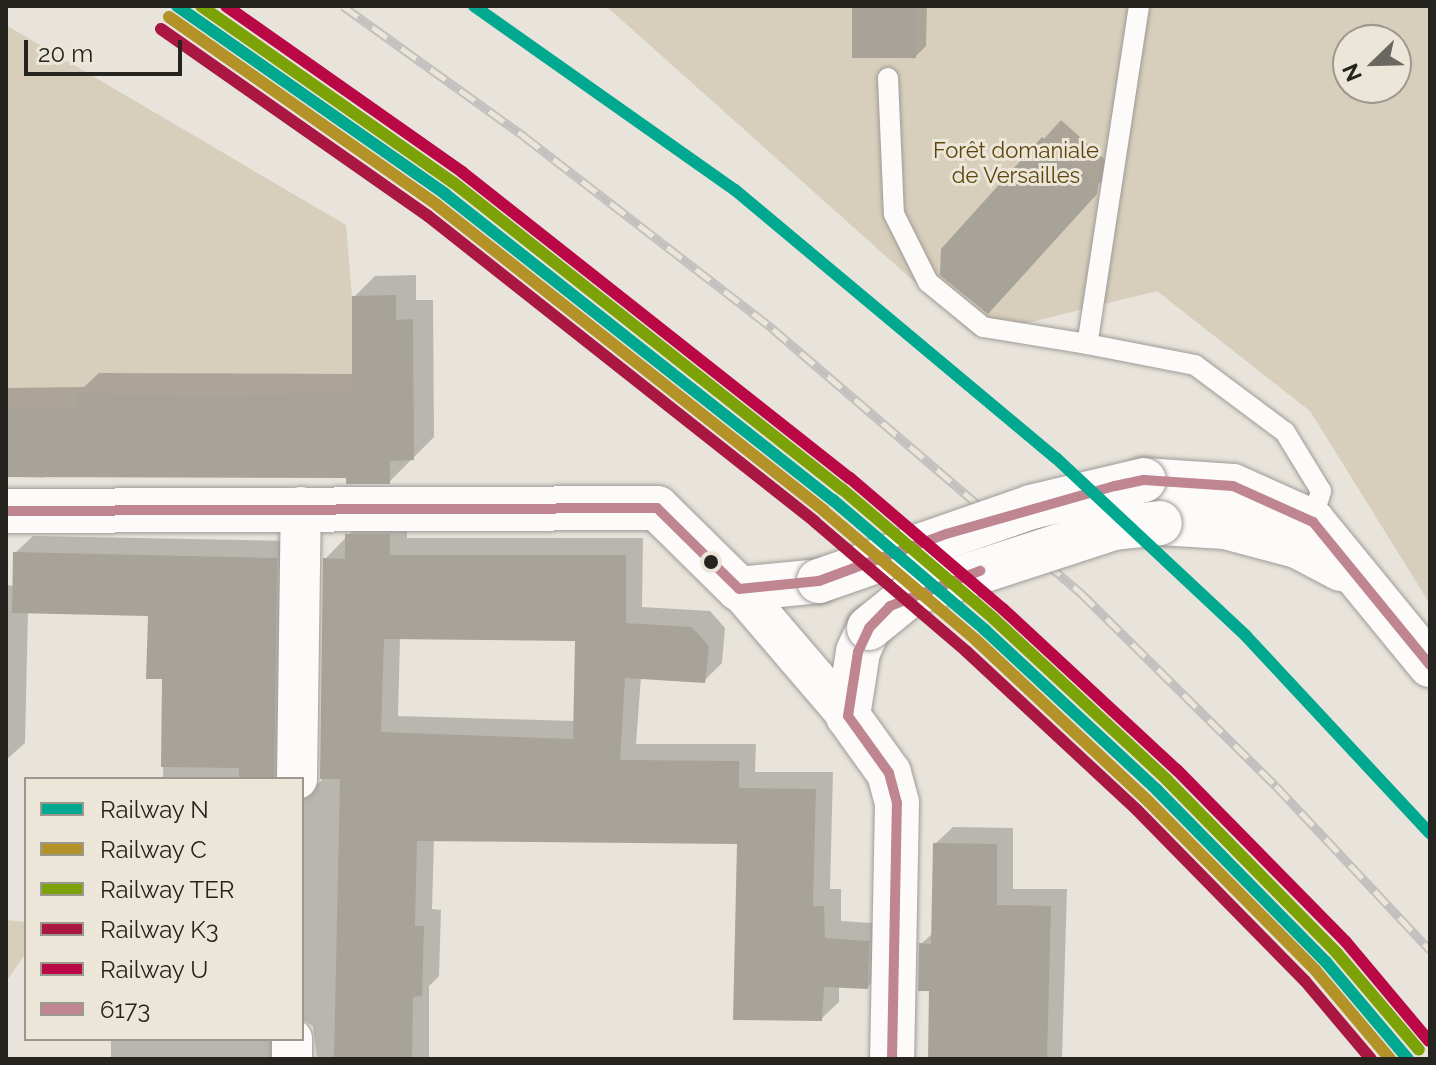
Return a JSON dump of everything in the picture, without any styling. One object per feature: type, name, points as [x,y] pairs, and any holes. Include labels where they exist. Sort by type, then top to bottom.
[{"type":"street","points":[[739,589],[819,581],[1031,507],[1144,480],[1233,486],[1305,534],[1354,576],[1430,665]]},
{"type":"street","points":[[297,777],[301,507]]},
{"type":"street","points":[[6,511],[301,507],[657,508],[739,589],[848,716],[889,773],[897,803],[892,1059]]},
{"type":"street","points":[[848,716],[858,652],[869,628],[911,594],[1114,528],[1160,523],[1305,534]]},
{"type":"lane","points":[[1087,344],[1139,6]]},
{"type":"lane","points":[[888,78],[894,214],[928,282],[983,327],[1195,365],[1285,432],[1321,491],[1305,534]]},
{"type":"green space","name":"Forêt domaniale de Versailles","points":[[606,6],[1430,6],[1430,604],[1310,411],[1157,291],[975,336]]},
{"type":"green space","points":[[6,25],[346,225],[352,296],[352,448],[305,394],[77,393],[76,443],[46,444],[45,478],[15,477],[15,408],[6,407]]},
{"type":"green space","points":[[6,920],[24,922],[24,956],[6,982]]},
{"type":"building","points":[[852,6],[916,6],[916,58],[852,58]]},
{"type":"building","points":[[1042,137],[1098,186],[1097,194],[988,314],[940,275],[941,249]]},
{"type":"building","points":[[396,295],[396,320],[413,319],[414,460],[390,461],[390,484],[346,484],[346,478],[6,477],[6,407],[76,407],[76,393],[352,394],[352,296]]},
{"type":"building","points":[[345,534],[390,534],[390,555],[626,555],[626,623],[692,627],[709,646],[705,683],[625,678],[620,760],[739,761],[739,788],[816,789],[813,906],[824,906],[825,938],[869,941],[868,989],[824,987],[822,1021],[733,1020],[737,844],[417,841],[415,926],[424,926],[422,996],[413,997],[412,1059],[334,1059],[340,779],[320,779],[323,558],[345,559]],"holes":[[[384,639],[575,641],[573,739],[381,732]]]},
{"type":"building","points":[[13,552],[277,558],[274,777],[239,777],[239,768],[161,767],[162,679],[146,679],[148,616],[12,613]]},
{"type":"building","points":[[933,843],[997,844],[997,905],[1051,906],[1047,1059],[928,1059],[929,991],[918,991],[919,943],[931,944]]},
{"type":"railway","points":[[177,6],[445,194],[833,500],[985,630],[1157,790],[1326,962],[1408,1059]]},
{"type":"railway","points":[[343,6],[525,137],[773,329],[1081,593],[1276,786],[1430,950]]},
{"type":"rail line","name":"N","points":[[177,6],[445,194],[833,500],[985,630],[1157,790],[1326,962],[1408,1059]]},
{"type":"rail line","name":"TER","points":[[201,6],[454,183],[842,489],[994,619],[1167,780],[1336,952],[1419,1050]]},
{"type":"rail line","name":"U","points":[[226,6],[462,172],[850,478],[1003,609],[1177,770],[1346,942],[1429,1041]]},
{"type":"rail line","name":"N","points":[[474,6],[735,190],[1056,458],[1246,636],[1430,833]]},
{"type":"rail line","name":"C","points":[[169,17],[437,205],[824,511],[976,640],[1147,800],[1316,971],[1390,1059]]},
{"type":"rail line","name":"K3","points":[[161,29],[428,216],[815,522],[966,651],[1137,810],[1305,981],[1371,1059]]},
{"type":"transit line","name":"6173","points":[[6,511],[657,508],[739,589],[819,581],[946,534],[1115,486],[1144,480],[1233,486],[1313,522],[1430,665]]},
{"type":"transit line","name":"6173","points":[[892,1059],[897,803],[889,773],[848,716],[858,652],[869,628],[890,606],[980,571]]}]
